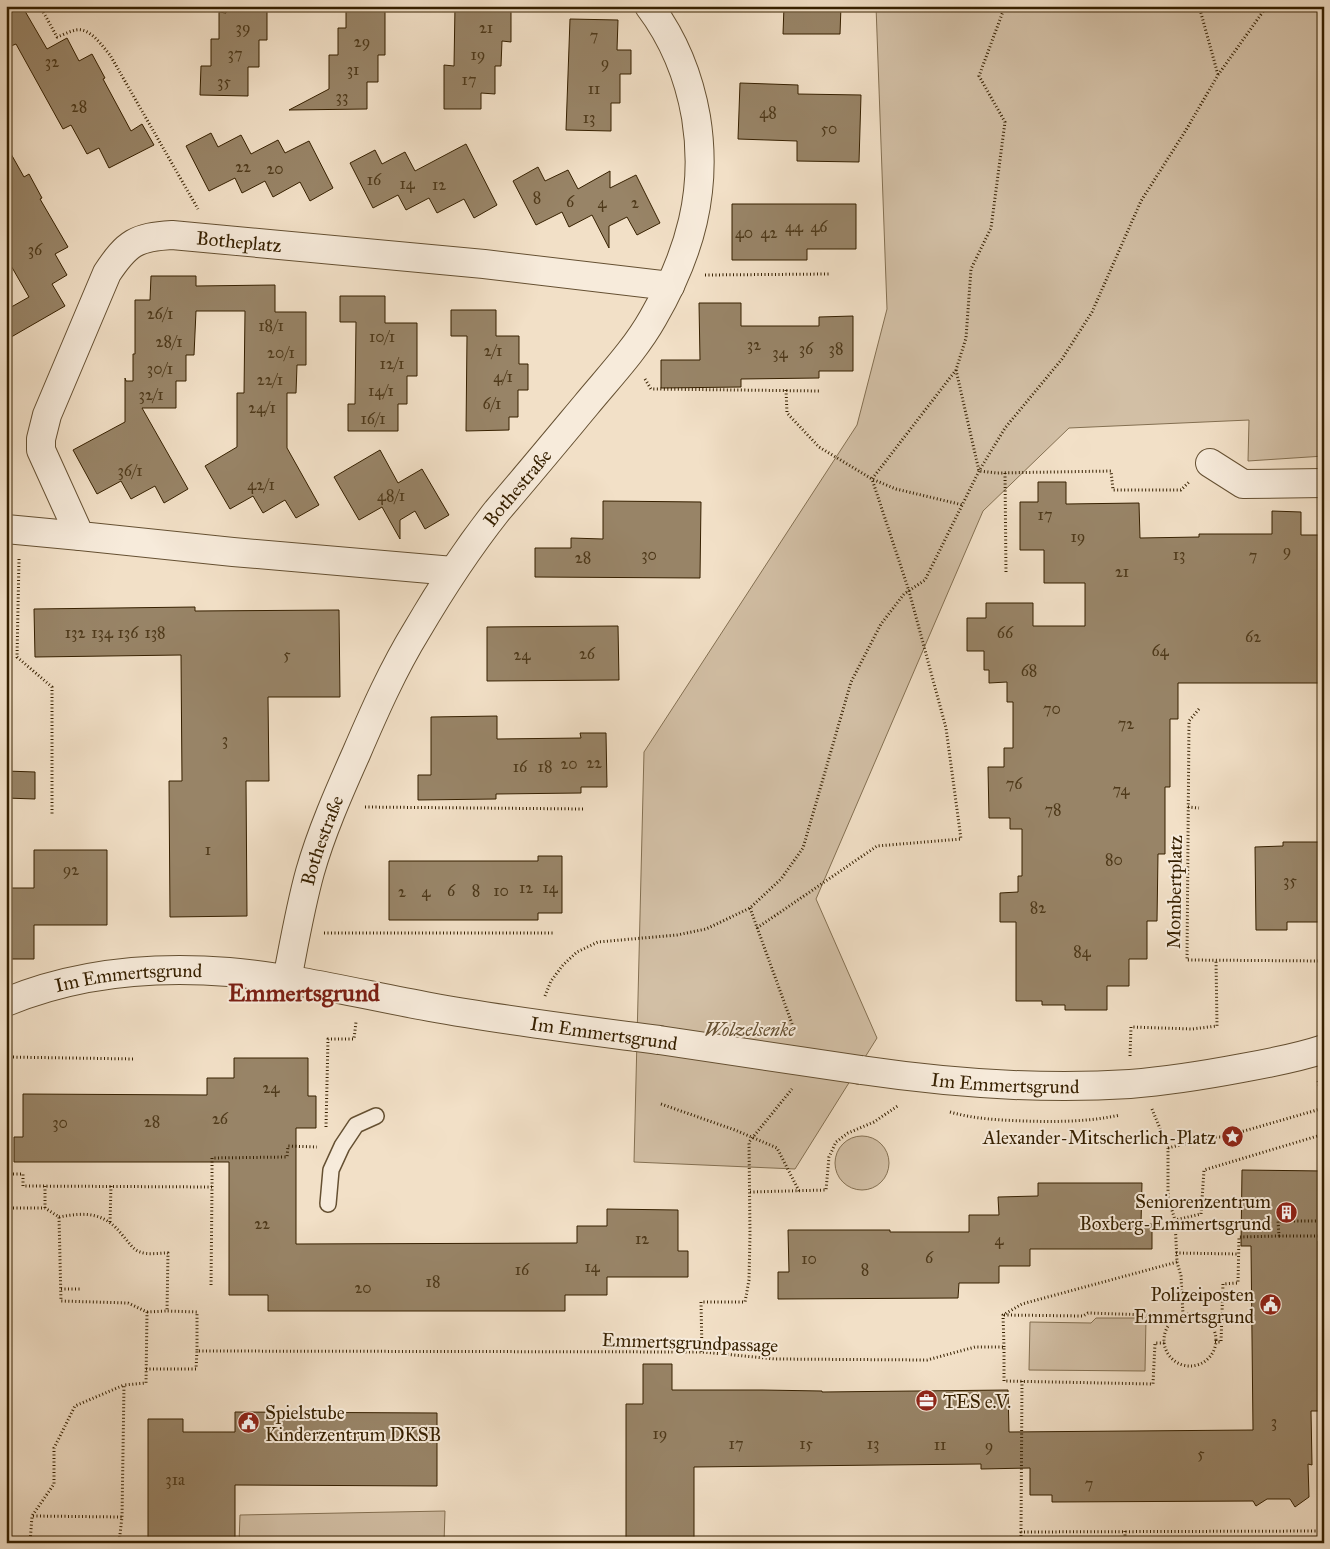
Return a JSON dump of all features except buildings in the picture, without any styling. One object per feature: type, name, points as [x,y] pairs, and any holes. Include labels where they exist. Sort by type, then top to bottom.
[{"type":"street","name":"Bothestraße","points":[[287,980],[311,870],[334,806],[381,698],[415,633],[453,571],[495,514],[629,353],[652,319],[672,280],[684,250],[698,203],[701,170],[699,138],[693,102],[680,61],[663,24],[649,6]]},
{"type":"street","name":"Botheplatz","points":[[80,536],[41,450],[41,439],[47,415],[107,273],[119,256],[132,244],[142,239],[152,236],[172,235],[215,238],[672,280]]},
{"type":"street","points":[[1210,463],[1243,484],[1324,483]]},
{"type":"street","points":[[12,540],[80,536],[233,552],[453,571]]},
{"type":"street","name":"Im Emmertsgrund","points":[[6,1002],[25,994],[68,982],[112,974],[185,971],[229,972],[287,980],[432,1008],[539,1024],[861,1070],[972,1083],[1060,1086],[1130,1084],[1211,1074],[1294,1058],[1324,1049]]},
{"type":"lane","points":[[328,1204],[331,1170],[342,1146],[356,1126],[376,1116]]},
{"type":"path","points":[[40,6],[58,37],[78,29],[96,39],[110,55],[215,238]]},
{"type":"path","points":[[872,479],[956,370],[966,338],[971,269],[991,228],[1005,122],[979,76],[1005,6]]},
{"type":"path","points":[[1199,6],[1218,75]]},
{"type":"path","points":[[539,1024],[551,981],[576,952],[598,942],[678,935],[706,929],[750,908],[781,879],[803,848],[851,682],[881,624],[904,594],[925,580],[979,471],[1005,428],[1062,359],[1092,312],[1141,201],[1218,75],[1267,6]]},
{"type":"path","points":[[672,280],[830,274]]},
{"type":"path","points":[[629,353],[651,389],[819,391]]},
{"type":"path","points":[[956,370],[979,471]]},
{"type":"path","points":[[786,390],[787,413],[819,447],[872,479],[896,489],[963,504]]},
{"type":"path","points":[[979,471],[1005,473],[1111,471],[1113,490],[1180,490],[1210,463]]},
{"type":"path","points":[[1005,473],[1006,572]]},
{"type":"path","points":[[757,928],[877,846],[961,839],[946,728],[909,591],[872,479]]},
{"type":"path","points":[[12,540],[17,657],[52,687],[52,815]]},
{"type":"path","name":"Mombertplatz","points":[[1198,708],[1189,721],[1187,960],[1324,961]]},
{"type":"path","points":[[334,806],[585,809]]},
{"type":"path","name":"Mombertplatz","points":[[1188,807],[1198,808]]},
{"type":"path","points":[[750,908],[798,1041]]},
{"type":"path","points":[[296,934],[554,933]]},
{"type":"path","points":[[1130,1084],[1131,1027],[1192,1028],[1217,1026],[1216,960]]},
{"type":"path","points":[[326,1127],[328,1039],[354,1039],[359,994]]},
{"type":"path","points":[[6,1057],[135,1059]]},
{"type":"path","points":[[702,1352],[701,1302],[745,1302],[749,1280],[749,1142],[794,1086]]},
{"type":"path","points":[[750,1192],[826,1190],[829,1157],[836,1142],[848,1133],[874,1122],[902,1102]]},
{"type":"path","points":[[662,1104],[777,1148],[799,1191]]},
{"type":"path","points":[[1168,1148],[1212,1137],[1223,1137],[1324,1108]]},
{"type":"path","points":[[1152,1109],[1168,1148],[1168,1197],[1175,1220],[1176,1254],[1181,1276],[1182,1315]]},
{"type":"path","points":[[1175,1220],[1201,1214],[1204,1170],[1324,1134]]},
{"type":"path","points":[[211,1286],[212,1158],[287,1158],[288,1146],[326,1147]]},
{"type":"path","points":[[6,1174],[22,1174],[22,1186],[212,1187]]},
{"type":"path","points":[[45,1186],[45,1208]]},
{"type":"path","points":[[110,1222],[111,1186]]},
{"type":"path","points":[[6,1208],[45,1208],[59,1217],[80,1213],[101,1217],[110,1222],[129,1244],[139,1252],[168,1253],[167,1312]]},
{"type":"path","points":[[59,1217],[61,1301],[128,1303],[147,1312],[197,1312],[196,1369],[146,1369]]},
{"type":"path","points":[[1278,1236],[1278,1221],[1324,1221]]},
{"type":"path","points":[[1216,1342],[1221,1342],[1223,1284],[1238,1283],[1239,1237],[1320,1236],[1320,1294],[1324,1294]]},
{"type":"path","points":[[1176,1254],[1238,1254]]},
{"type":"path","points":[[1004,1315],[1030,1301],[1177,1262]]},
{"type":"path","points":[[61,1289],[80,1289]]},
{"type":"path","points":[[30,1543],[32,1516],[54,1484],[54,1448],[75,1406],[124,1385],[146,1383],[147,1312]]},
{"type":"path","points":[[1004,1315],[1083,1316],[1088,1313],[1192,1314],[1201,1316],[1214,1329],[1216,1342],[1212,1355],[1198,1365],[1180,1364],[1172,1359],[1164,1344],[1164,1335],[1168,1327],[1173,1320],[1182,1315]]},
{"type":"path","points":[[1004,1315],[1004,1380],[1153,1384],[1155,1343],[1164,1344]]},
{"type":"path","name":"Emmertsgrundpassage","points":[[197,1351],[702,1352],[776,1359],[927,1360],[975,1347],[1004,1347]]},
{"type":"path","points":[[1021,1543],[1022,1381]]},
{"type":"path","points":[[119,1543],[122,1517],[124,1385]]},
{"type":"path","points":[[1021,1532],[1322,1531],[1324,1420]]},
{"type":"path","points":[[32,1516],[122,1517]]},
{"type":"path","points":[[1125,1531],[1125,1543]]},
{"type":"green space","name":"Wolzelsenke","points":[[876,6],[1324,6],[1324,456],[1248,461],[1249,420],[1069,428],[983,511],[816,899],[877,1038],[795,1169],[634,1162],[644,752],[857,425],[887,309]]},
{"type":"green space","points":[[862,1136],[872,1138],[881,1144],[887,1153],[889,1163],[887,1173],[881,1182],[872,1188],[862,1190],[852,1188],[843,1182],[837,1173],[835,1163],[837,1153],[843,1144],[852,1138]]},
{"type":"green space","points":[[1096,1318],[1146,1318],[1145,1371],[1029,1370],[1030,1322],[1091,1323]]},
{"type":"green space","points":[[445,1511],[444,1543],[239,1543],[240,1515]]},
{"type":"place","name":"Alexander-Mitscherlich-Platz","points":[[1232,1137]]},
{"type":"place","name":"Seniorenzentrum Boxberg-Emmertsgrund","points":[[1287,1212]]},
{"type":"place","name":"Polizeiposten Emmertsgrund","points":[[1270,1305]]},
{"type":"place","name":"TES e.V.","points":[[927,1401]]},
{"type":"place","name":"Spielstube Kinderzentrum DKSB","points":[[249,1423]]},
{"type":"district","name":"Emmertsgrund","points":[[304,993]]}]
